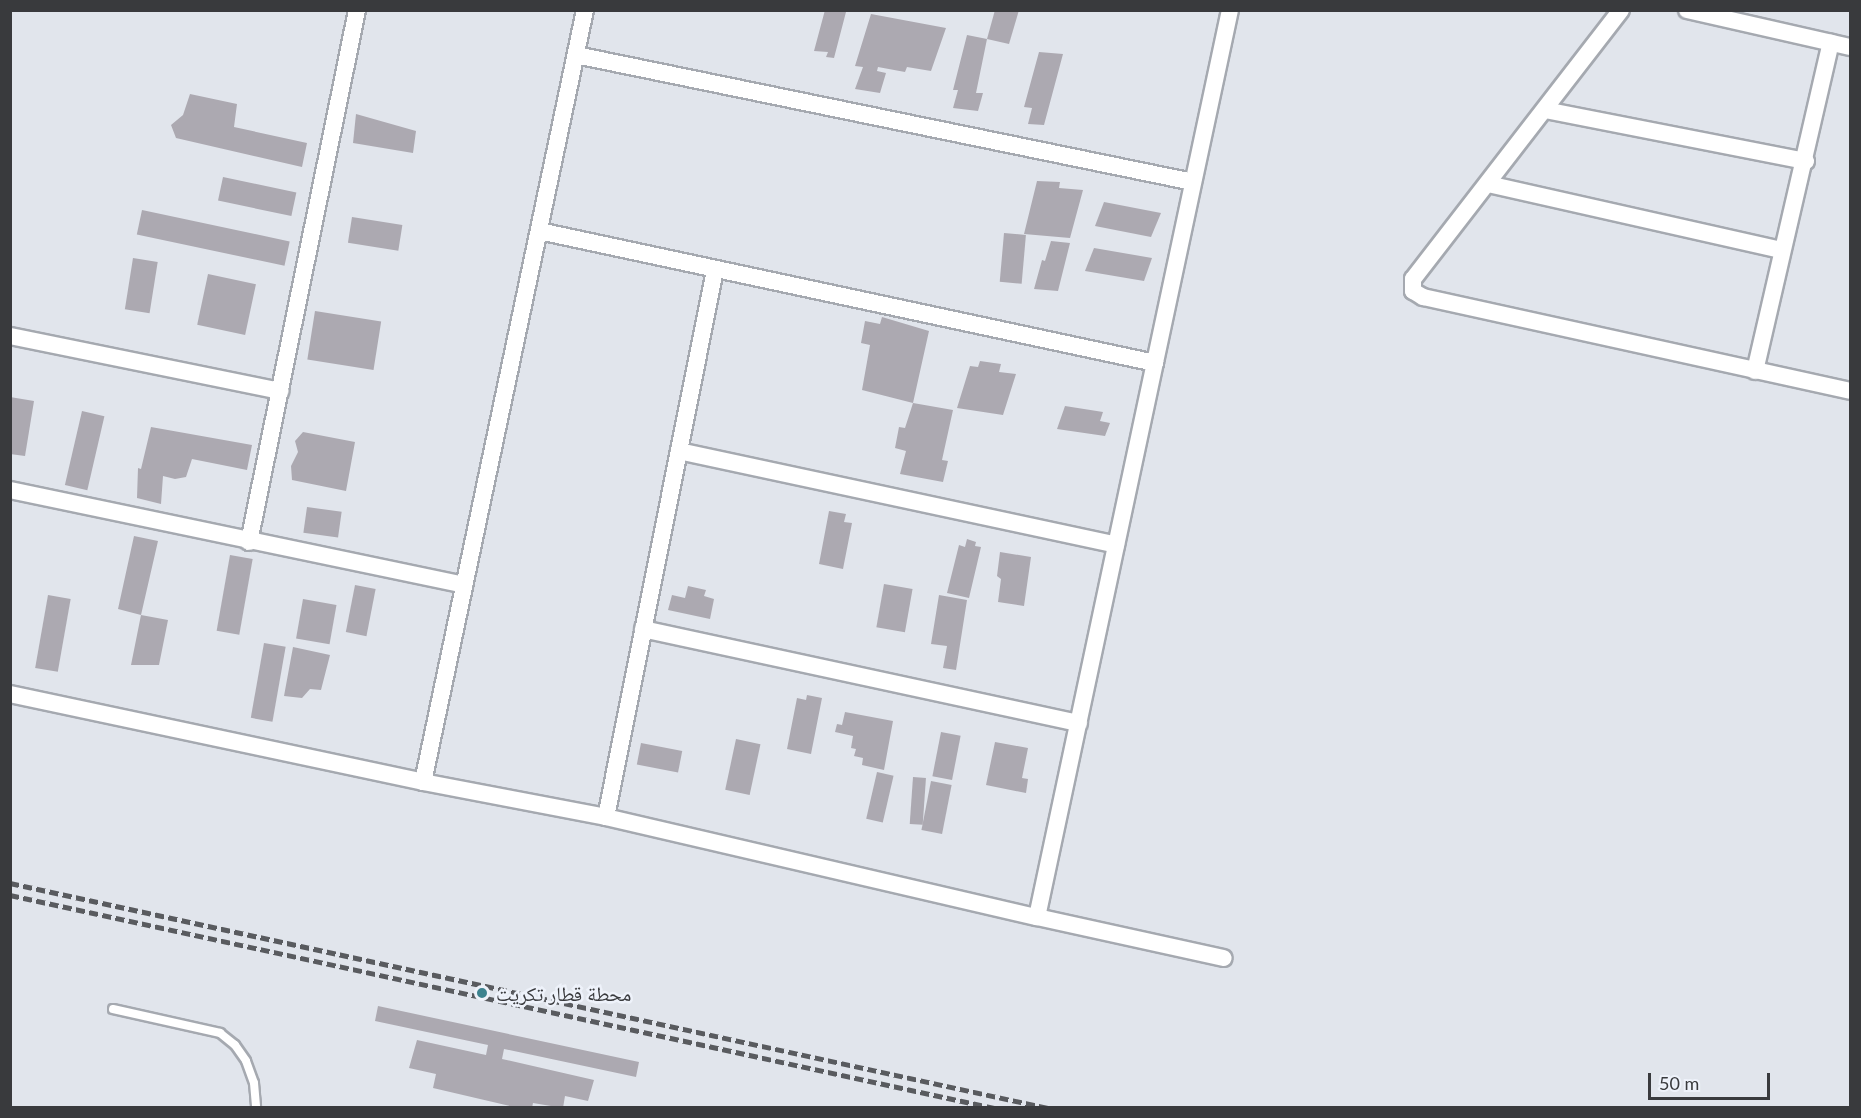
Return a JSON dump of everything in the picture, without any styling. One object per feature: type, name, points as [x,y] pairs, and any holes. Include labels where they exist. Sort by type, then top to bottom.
[{"type":"street","points":[[249,542],[357,10]]},
{"type":"street","points":[[423,782],[585,10]]},
{"type":"street","points":[[1037,917],[1230,10]]},
{"type":"street","points":[[1621,10],[1413,279],[1413,291],[1417,295],[1851,391]]},
{"type":"street","points":[[1687,10],[1851,47]]},
{"type":"street","points":[[1755,371],[1782,250],[1806,160],[1831,43]]},
{"type":"street","points":[[576,55],[1193,182]]},
{"type":"street","points":[[1545,110],[1806,160]]},
{"type":"street","points":[[1488,184],[1782,250]]},
{"type":"street","points":[[539,231],[1155,363]]},
{"type":"street","points":[[606,817],[715,270]]},
{"type":"street","points":[[10,336],[280,391]]},
{"type":"street","points":[[679,451],[1116,545]]},
{"type":"street","points":[[10,490],[249,542],[464,585]]},
{"type":"street","points":[[643,629],[1079,723]]},
{"type":"street","points":[[10,694],[423,782],[606,817],[1224,958]]},
{"type":"lane","points":[[113,1009],[220,1033],[235,1045],[246,1061],[254,1083],[256,1107]]},
{"type":"building","points":[[825,10],[846,12],[834,58],[826,57],[828,52],[814,51]]},
{"type":"building","points":[[995,10],[1019,10],[1009,44],[987,39]]},
{"type":"building","points":[[871,14],[946,28],[931,71],[907,67],[905,72],[878,67],[877,71],[886,73],[880,93],[855,89],[863,67],[855,66]]},
{"type":"building","points":[[967,35],[987,39],[976,93],[983,93],[978,111],[953,108],[958,90],[953,90]]},
{"type":"building","points":[[1039,52],[1063,54],[1044,125],[1028,124],[1032,108],[1024,107]]},
{"type":"building","points":[[190,94],[237,104],[234,127],[307,143],[302,167],[176,138],[171,125],[183,115]]},
{"type":"building","points":[[356,114],[416,131],[413,153],[353,143]]},
{"type":"building","points":[[223,177],[296,193],[291,216],[218,200]]},
{"type":"building","points":[[1037,181],[1060,182],[1059,188],[1083,190],[1070,238],[1024,234]]},
{"type":"building","points":[[1104,202],[1161,213],[1151,237],[1095,226]]},
{"type":"building","points":[[142,210],[290,241],[285,266],[137,234]]},
{"type":"building","points":[[352,217],[402,225],[398,251],[348,243]]},
{"type":"building","points":[[1004,233],[1026,235],[1022,284],[1000,282]]},
{"type":"building","points":[[1051,241],[1070,243],[1058,291],[1034,289],[1042,260],[1045,261]]},
{"type":"building","points":[[1094,248],[1152,258],[1144,281],[1085,271]]},
{"type":"building","points":[[133,258],[158,262],[150,313],[125,309]]},
{"type":"building","points":[[208,274],[256,284],[245,335],[197,325]]},
{"type":"building","points":[[315,311],[381,321],[374,370],[307,359]]},
{"type":"building","points":[[882,317],[929,331],[913,403],[862,390],[870,345],[861,343],[865,321],[880,324]]},
{"type":"building","points":[[980,361],[1001,364],[999,372],[1016,374],[1003,415],[957,408],[970,366],[978,367]]},
{"type":"building","points":[[10,397],[34,401],[25,456],[10,454]]},
{"type":"building","points":[[913,403],[953,410],[942,460],[948,461],[943,482],[900,474],[906,451],[895,448],[899,427],[905,428]]},
{"type":"building","points":[[1065,406],[1103,412],[1100,421],[1110,423],[1105,436],[1057,429]]},
{"type":"building","points":[[82,411],[104,416],[87,490],[65,485]]},
{"type":"building","points":[[151,427],[252,445],[247,470],[192,459],[186,477],[175,479],[163,476],[161,504],[137,498],[138,468],[141,469]]},
{"type":"building","points":[[303,432],[355,442],[346,491],[292,480],[291,466],[298,452],[295,441]]},
{"type":"building","points":[[307,507],[342,512],[338,538],[303,533]]},
{"type":"building","points":[[829,511],[846,514],[844,522],[852,523],[843,569],[819,564]]},
{"type":"building","points":[[134,536],[158,541],[141,615],[118,609]]},
{"type":"building","points":[[967,539],[976,542],[975,546],[981,547],[969,598],[947,593],[959,545],[965,547]]},
{"type":"building","points":[[1000,552],[1031,557],[1024,606],[998,602],[1001,579],[997,576]]},
{"type":"building","points":[[230,555],[253,559],[239,635],[217,631]]},
{"type":"building","points":[[884,584],[913,589],[905,632],[876,627]]},
{"type":"building","points":[[355,585],[376,589],[366,636],[346,632]]},
{"type":"building","points":[[688,586],[706,590],[704,596],[714,599],[710,619],[668,610],[672,595],[685,598]]},
{"type":"building","points":[[48,595],[71,599],[58,672],[35,668]]},
{"type":"building","points":[[939,595],[967,600],[956,670],[943,668],[947,646],[931,644]]},
{"type":"building","points":[[303,599],[336,605],[330,644],[296,638]]},
{"type":"building","points":[[141,615],[168,620],[159,665],[131,665]]},
{"type":"building","points":[[264,643],[286,647],[272,722],[251,718]]},
{"type":"building","points":[[293,647],[330,655],[321,690],[310,689],[302,698],[284,696]]},
{"type":"building","points":[[807,695],[822,698],[811,754],[787,749],[797,698],[806,700]]},
{"type":"building","points":[[845,712],[893,721],[884,770],[862,765],[863,758],[854,756],[856,749],[851,748],[853,736],[835,732],[837,724],[842,725]]},
{"type":"building","points":[[941,732],[961,736],[952,780],[932,776]]},
{"type":"building","points":[[736,739],[760,744],[750,795],[725,790]]},
{"type":"building","points":[[995,742],[1028,748],[1022,778],[1028,779],[1026,793],[986,785]]},
{"type":"building","points":[[641,743],[682,751],[678,773],[637,765]]},
{"type":"building","points":[[877,772],[894,776],[883,823],[866,819]]},
{"type":"building","points":[[913,777],[926,778],[923,825],[910,824]]},
{"type":"building","points":[[931,781],[952,785],[942,834],[921,830]]},
{"type":"building","points":[[378,1006],[639,1062],[636,1077],[504,1049],[502,1059],[594,1080],[588,1101],[565,1096],[563,1108],[533,1103],[532,1108],[518,1108],[433,1088],[436,1074],[409,1068],[417,1040],[486,1055],[488,1045],[375,1021]]},
{"type":"railway","points":[[10,883],[1048,1108]]},
{"type":"railway","points":[[10,895],[994,1108]]},
{"type":"place","name":"محطة قطار تكريت","points":[[482,993]]}]
